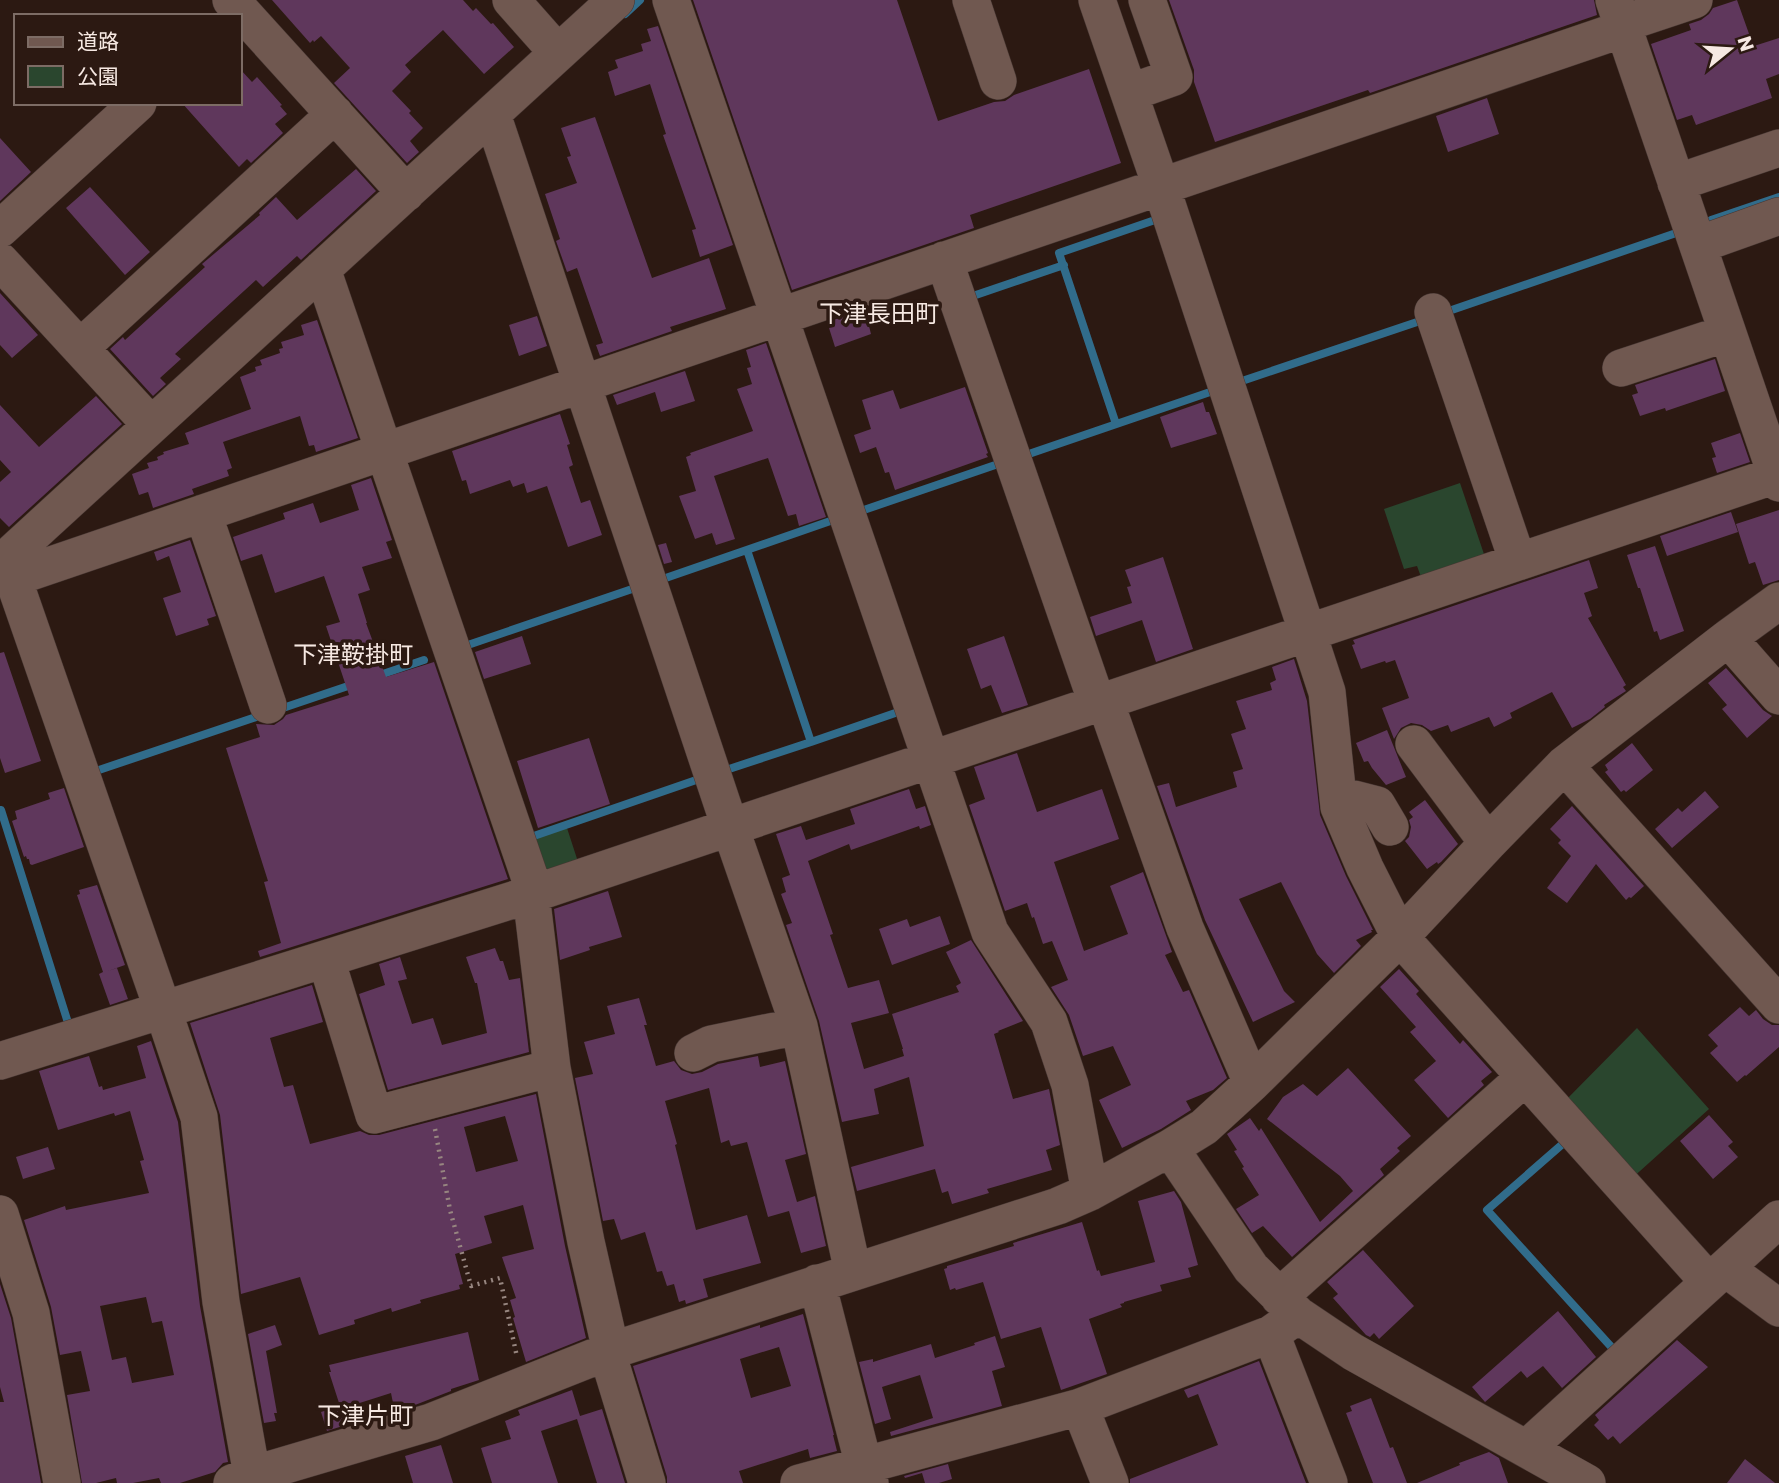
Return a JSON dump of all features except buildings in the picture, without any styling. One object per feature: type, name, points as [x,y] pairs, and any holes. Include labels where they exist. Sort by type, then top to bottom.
[{"type":"street","points":[[511,0],[558,53]]},
{"type":"street","points":[[4,570],[151,425],[616,0]]},
{"type":"street","points":[[671,0],[990,932],[1049,1022],[1070,1085],[1090,1192]]},
{"type":"street","points":[[971,0],[998,81]]},
{"type":"street","points":[[1097,0],[1327,692],[1339,807],[1365,868],[1400,937],[1525,1077],[1717,1275],[1779,1308]]},
{"type":"street","points":[[1129,93],[1174,77],[1147,0]]},
{"type":"street","points":[[4,570],[203,513],[384,452],[1161,186],[1620,18],[1694,0]]},
{"type":"street","points":[[238,6],[406,193]]},
{"type":"street","points":[[0,1061],[533,894],[1518,562],[1778,479],[1620,18]]},
{"type":"street","points":[[0,229],[136,105]]},
{"type":"street","points":[[79,348],[335,114]]},
{"type":"street","points":[[492,114],[799,1026],[853,1272]]},
{"type":"street","points":[[1676,183],[1779,148]]},
{"type":"street","points":[[1698,244],[1779,216]]},
{"type":"street","points":[[944,260],[1101,702],[1185,928],[1252,1083]]},
{"type":"street","points":[[0,261],[151,425]]},
{"type":"street","points":[[322,269],[533,894],[552,1068],[609,1351],[647,1483]]},
{"type":"street","points":[[1433,312],[1518,562]]},
{"type":"street","points":[[1621,368],[1727,332]]},
{"type":"street","points":[[203,513],[268,705]]},
{"type":"street","points":[[4,570],[199,1117],[246,1480],[431,1422],[609,1351],[1058,1206],[1090,1192],[1170,1148],[1204,1126],[1252,1083],[1400,937],[1564,765],[1779,601]]},
{"type":"street","points":[[1728,638],[1779,696]]},
{"type":"street","points":[[1414,744],[1488,843]]},
{"type":"street","points":[[1564,765],[1779,1005]]},
{"type":"street","points":[[1338,795],[1377,805],[1390,827]]},
{"type":"street","points":[[326,959],[373,1115],[552,1068]]},
{"type":"street","points":[[694,1053],[711,1044],[799,1026]]},
{"type":"street","points":[[799,1483],[867,1474],[1080,1407],[1283,1316],[1525,1077]]},
{"type":"street","points":[[1170,1148],[1283,1316],[1329,1483]]},
{"type":"street","points":[[0,1214],[31,1314],[62,1483]]},
{"type":"street","points":[[1546,1465],[1717,1275],[1779,1219]]},
{"type":"street","points":[[817,1283],[867,1474]]},
{"type":"street","points":[[1283,1316],[1353,1352],[1546,1465],[1587,1483]]},
{"type":"street","points":[[1080,1407],[1110,1483]]},
{"type":"path","points":[[429,1100],[450,1210],[471,1286],[500,1278],[524,1385]]},
{"type":"green space","points":[[1460,483],[1487,563],[1424,585],[1417,566],[1404,569],[1384,509]]},
{"type":"green space","points":[[567,828],[581,871],[548,882],[526,841]]},
{"type":"green space","points":[[1637,1028],[1709,1109],[1630,1180],[1561,1105]]},
{"type":"waterway","points":[[625,14],[640,0]]},
{"type":"waterway","points":[[1711,220],[1779,197]]},
{"type":"waterway","points":[[1116,424],[1059,253],[1155,220]]},
{"type":"waterway","points":[[1443,313],[1682,231]]},
{"type":"waterway","points":[[967,298],[1064,265]]},
{"type":"waterway","points":[[1236,383],[1426,319]]},
{"type":"waterway","points":[[1020,457],[1213,391]]},
{"type":"waterway","points":[[855,513],[1004,462]]},
{"type":"waterway","points":[[657,581],[839,518]]},
{"type":"waterway","points":[[747,550],[811,742],[904,710]]},
{"type":"waterway","points":[[462,647],[638,587]]},
{"type":"waterway","points":[[377,676],[424,660]]},
{"type":"waterway","points":[[277,710],[354,684]]},
{"type":"waterway","points":[[96,771],[265,714]]},
{"type":"waterway","points":[[720,772],[811,742]]},
{"type":"waterway","points":[[528,838],[702,778]]},
{"type":"waterway","points":[[1,810],[70,1029]]},
{"type":"waterway","points":[[1564,1139],[1566,1141],[1487,1210],[1615,1351]]},
{"type":"district","name":"下津長田町","points":[[879,314]]},
{"type":"district","name":"下津鞍掛町","points":[[353,655]]},
{"type":"district","name":"下津片町","points":[[365,1416]]}]
